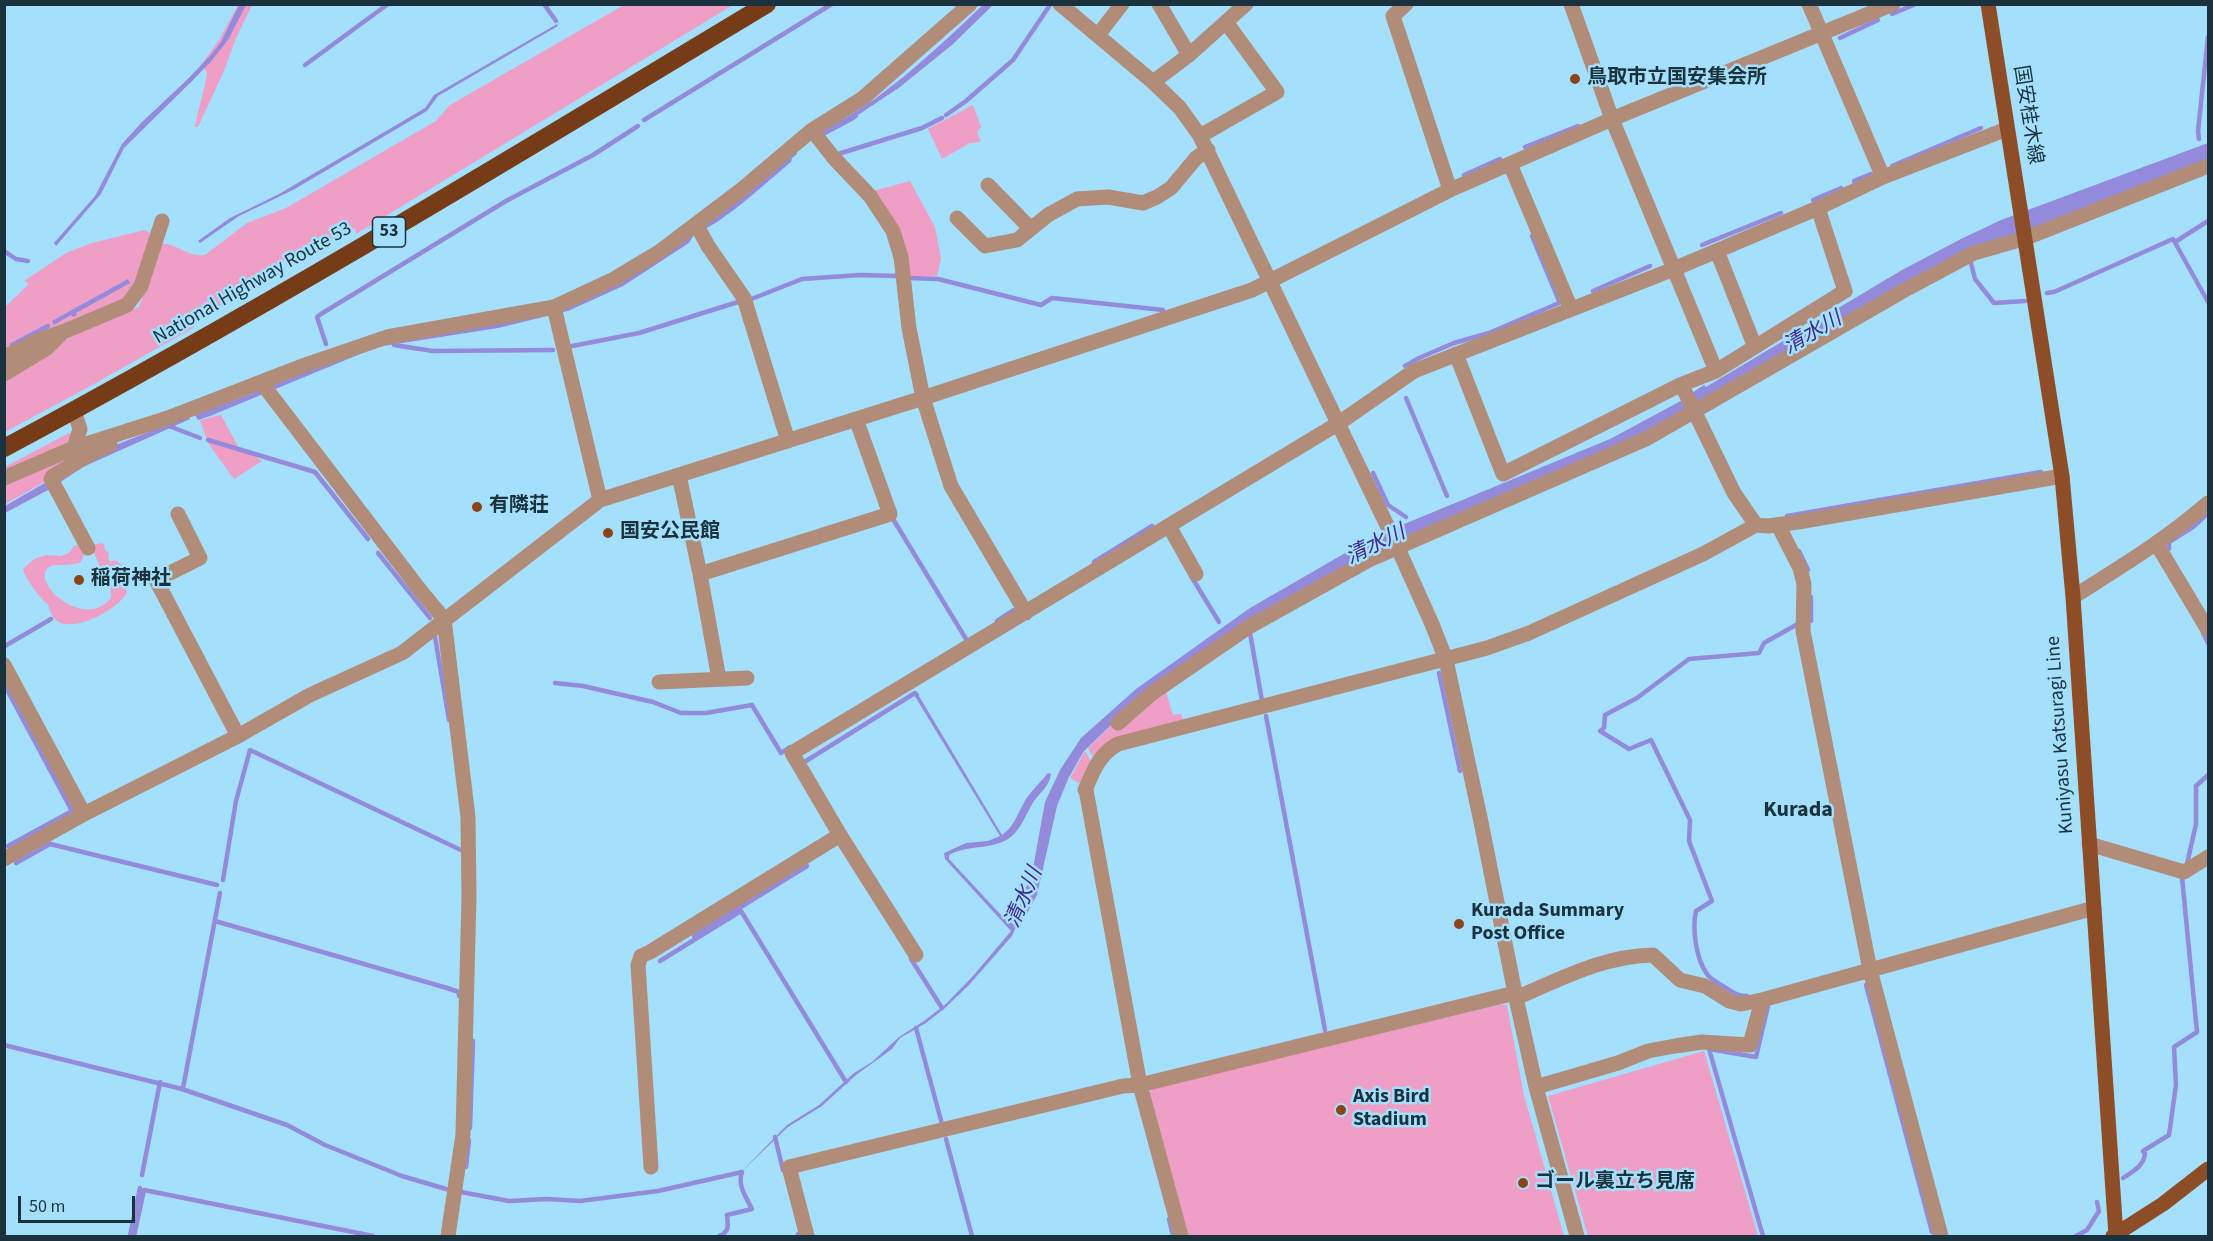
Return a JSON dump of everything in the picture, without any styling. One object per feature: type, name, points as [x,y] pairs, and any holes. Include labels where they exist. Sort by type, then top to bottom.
[{"type":"highway","name":"National Highway Route 53","points":[[4,448],[74,411],[368,244],[766,4]]},
{"type":"main road","name":"国安桂木線","points":[[1988,4],[2026,235]]},
{"type":"main road","name":"Kuniyasu Katsuragi Line","points":[[2026,235],[2062,476],[2073,597],[2115,1236]]},
{"type":"main road","points":[[2115,1236],[2163,1204],[2208,1169]]},
{"type":"street","points":[[4,478],[74,448],[154,423],[305,365],[387,337],[554,307],[614,279],[659,252],[741,190],[812,130],[863,98],[970,4]]},
{"type":"street","points":[[1060,4],[1153,82],[1180,108],[1200,136],[1339,423],[1432,624],[1446,660],[1536,1087],[1577,1236]]},
{"type":"street","points":[[1098,36],[1122,4]]},
{"type":"street","points":[[1159,4],[1189,55]]},
{"type":"street","points":[[1153,82],[1189,55],[1246,4]]},
{"type":"street","points":[[1406,4],[1393,16],[1449,190]]},
{"type":"street","points":[[1571,4],[1612,119],[1716,371]]},
{"type":"street","points":[[1809,4],[1883,177]]},
{"type":"street","points":[[5,863],[84,814],[237,736],[310,694],[402,652],[600,500],[923,398],[1252,290],[1449,190],[1612,119],[1893,4]]},
{"type":"street","points":[[1200,136],[1277,92],[1226,22]]},
{"type":"street","points":[[916,955],[840,835],[792,753],[1339,423],[1414,371],[1674,269],[1818,208],[1883,177],[2007,129]]},
{"type":"street","points":[[812,130],[839,164],[870,196],[893,231],[901,256],[909,328],[923,398],[951,486],[1026,613]]},
{"type":"street","points":[[957,218],[985,246],[1017,240],[1048,215],[1077,199],[1108,196],[1143,203],[1157,197],[1171,188],[1196,158],[1208,150]]},
{"type":"street","points":[[1510,164],[1571,309]]},
{"type":"street","points":[[1118,723],[1151,694],[1247,628],[1319,586],[1397,546],[1646,439],[1903,291],[1974,253],[2208,166]]},
{"type":"street","points":[[988,184],[1031,229]]},
{"type":"street","points":[[1456,354],[1503,474],[1680,385],[1716,371],[1845,291],[1818,208]]},
{"type":"street","points":[[4,357],[40,339],[63,332],[127,305],[141,286],[162,222]]},
{"type":"street","points":[[696,224],[708,246],[744,298],[788,441]]},
{"type":"street","points":[[1717,251],[1755,347]]},
{"type":"street","points":[[554,307],[600,500]]},
{"type":"street","points":[[4,374],[47,348],[63,332]]},
{"type":"street","points":[[261,382],[444,619],[468,816],[469,874],[463,1134],[448,1236]]},
{"type":"street","points":[[1680,385],[1734,492],[1756,525]]},
{"type":"street","points":[[74,411],[80,429],[74,448]]},
{"type":"street","points":[[700,574],[890,514],[856,419]]},
{"type":"street","points":[[88,548],[51,479],[96,451],[140,434],[154,423]]},
{"type":"street","points":[[679,475],[719,679]]},
{"type":"street","points":[[1181,1236],[1140,1085],[1085,790],[1101,756],[1118,744],[1487,648],[1529,633],[1703,554],[1756,525],[1778,525],[2062,476]]},
{"type":"street","points":[[2073,597],[2156,543],[2208,503]]},
{"type":"street","points":[[178,514],[200,558],[156,580],[237,736]]},
{"type":"street","points":[[1778,525],[1800,568],[1804,584],[1803,631],[1870,970],[1941,1236]]},
{"type":"street","points":[[1169,526],[1196,573]]},
{"type":"street","points":[[2156,543],[2208,630]]},
{"type":"street","points":[[4,665],[84,814]]},
{"type":"street","points":[[660,682],[747,678]]},
{"type":"street","points":[[651,1167],[638,965],[641,956],[840,835]]},
{"type":"street","points":[[2090,844],[2184,872],[2208,857]]},
{"type":"street","points":[[807,1236],[789,1167],[1123,1086],[1140,1085],[1515,996],[1593,965],[1635,956],[1653,955],[1680,980],[1704,986],[1729,1001],[1741,1004],[2094,908]]},
{"type":"street","points":[[1536,1087],[1648,1052],[1675,1046],[1702,1042],[1750,1045],[1762,1000]]},
{"type":"shaded area","points":[[238,5],[252,5],[198,127],[195,127],[207,72],[201,65],[219,40]]},
{"type":"shaded area","points":[[624,5],[733,5],[356,234],[355,228],[289,258],[199,320],[197,318],[193,328],[5,432],[5,379],[81,331],[139,307],[161,244],[172,245],[193,254],[205,255],[247,223],[286,208],[436,121],[450,105]]},
{"type":"shaded area","points":[[973,105],[981,127],[977,132],[981,142],[970,143],[942,159],[928,129]]},
{"type":"shaded area","points":[[910,181],[935,227],[941,259],[937,276],[906,276],[870,192]]},
{"type":"shaded area","points":[[145,230],[150,233],[136,286],[125,300],[5,353],[5,307],[29,284],[24,281],[66,253],[92,243]]},
{"type":"shaded area","points":[[221,415],[241,452],[255,456],[262,461],[234,479],[208,443],[200,420]]},
{"type":"shaded area","points":[[72,433],[65,447],[5,474],[5,467]]},
{"type":"shaded area","points":[[95,448],[48,480],[5,504],[4,484],[36,468]]},
{"type":"shaded area","points":[[90,544],[104,544],[105,551],[109,552],[110,562],[115,560],[122,565],[122,572],[119,576],[127,592],[116,605],[85,622],[65,624],[57,621],[48,604],[30,583],[23,569],[34,559],[46,555],[61,556],[69,553],[75,545],[83,546],[85,552],[81,562],[49,567],[45,574],[46,583],[62,600],[74,607],[87,609],[100,607],[111,598],[111,591]]},
{"type":"shaded area","points":[[1165,689],[1173,715],[1181,714],[1184,722],[1094,759],[1088,748],[1113,724]]},
{"type":"shaded area","points":[[1085,751],[1093,764],[1083,785],[1070,778]]},
{"type":"shaded area","name":"Axis Bird Stadium","points":[[1502,1004],[1507,1006],[1524,1095],[1564,1236],[1188,1236],[1149,1094],[1153,1088]]},
{"type":"shaded area","points":[[1704,1051],[1758,1236],[1588,1236],[1548,1096]]},
{"type":"water","points":[[239,5],[246,5],[228,40],[208,65],[206,61],[221,42]]},
{"type":"water","points":[[983,5],[993,5],[953,44],[900,87],[854,120],[824,136],[820,131],[842,120],[886,91]]},
{"type":"water","points":[[557,24],[558,26],[438,96],[427,111],[293,190],[239,216],[200,243],[198,241],[230,218],[279,194],[425,108],[434,95]]},
{"type":"water","points":[[190,77],[194,79],[124,148],[101,194],[56,246],[54,243],[95,196],[122,144]]},
{"type":"water","name":"清水川","points":[[2208,143],[2208,161],[2036,227],[1666,424],[1403,539],[1132,705],[1084,751],[1069,777],[1057,806],[1037,895],[1025,917],[1021,916],[1012,936],[969,985],[945,1008],[926,1023],[900,1038],[892,1049],[856,1075],[822,1106],[788,1127],[740,1173],[787,1125],[819,1105],[899,1037],[946,1004],[1011,931],[945,859],[944,853],[966,843],[988,841],[1000,836],[913,693],[916,691],[1002,835],[1013,823],[1031,792],[1048,773],[1051,774],[1047,785],[1034,801],[1020,826],[1008,839],[949,855],[949,859],[1001,915],[1013,924],[1033,868],[1045,802],[1060,770],[1081,738],[1136,689],[1250,608],[1347,552],[1397,527],[1610,439],[1692,395],[1704,385],[1706,387],[1902,270],[1963,238],[2001,220]]},
{"type":"water","points":[[795,150],[797,154],[791,162],[730,213],[695,233],[689,243],[623,286],[568,311],[498,328],[377,347],[210,416],[198,420],[195,415],[350,352],[589,297]]},
{"type":"water","points":[[128,279],[130,283],[76,313],[77,315],[73,317],[71,315],[54,325],[52,321]]},
{"type":"water","points":[[189,416],[190,419],[83,467],[50,489],[5,513],[5,506],[98,452]]},
{"type":"waterway","points":[[305,65],[388,4]]},
{"type":"waterway","points":[[544,4],[556,21]]},
{"type":"waterway","points":[[644,120],[832,4]]},
{"type":"waterway","points":[[1892,14],[1916,4]]},
{"type":"waterway","points":[[946,115],[966,101],[1013,60],[1050,5]]},
{"type":"waterway","points":[[1840,38],[1878,20]]},
{"type":"waterway","points":[[2199,139],[2208,37]]},
{"type":"waterway","points":[[189,81],[210,59]]},
{"type":"waterway","points":[[838,154],[922,128],[942,118]]},
{"type":"waterway","points":[[326,344],[317,317],[321,314],[506,201],[593,155],[638,126]]},
{"type":"waterway","points":[[1525,147],[1578,126]]},
{"type":"waterway","points":[[1892,166],[1981,128]]},
{"type":"waterway","points":[[1464,175],[1500,159]]},
{"type":"waterway","points":[[1854,181],[1871,174]]},
{"type":"waterway","points":[[1813,200],[1841,188]]},
{"type":"waterway","points":[[1702,245],[1781,213]]},
{"type":"waterway","points":[[2175,242],[2208,221]]},
{"type":"waterway","points":[[1532,236],[1559,301]]},
{"type":"waterway","points":[[2047,293],[2054,292],[2173,239],[2208,302]]},
{"type":"waterway","points":[[4,251],[16,259],[28,261]]},
{"type":"waterway","points":[[1970,259],[1975,279],[1994,303],[2025,301]]},
{"type":"waterway","points":[[1593,291],[1650,266]]},
{"type":"waterway","points":[[749,300],[802,279],[860,275],[898,276]]},
{"type":"waterway","points":[[908,278],[938,279],[1041,305],[1052,298],[1163,310]]},
{"type":"waterway","points":[[567,347],[639,333],[738,302]]},
{"type":"waterway","points":[[1405,366],[1454,343],[1489,333],[1559,303]]},
{"type":"waterway","points":[[12,345],[48,326]]},
{"type":"waterway","points":[[394,345],[433,351],[553,350]]},
{"type":"waterway","points":[[1406,398],[1447,496]]},
{"type":"waterway","points":[[169,426],[200,438]]},
{"type":"waterway","points":[[208,440],[315,472],[368,539]]},
{"type":"waterway","points":[[1787,516],[2041,472]]},
{"type":"waterway","name":"清水川","points":[[1373,473],[1388,505],[1406,517]]},
{"type":"waterway","points":[[2169,549],[2169,542],[2193,527],[2208,513]]},
{"type":"waterway","points":[[893,519],[966,639]]},
{"type":"waterway","points":[[1094,562],[1152,526]]},
{"type":"waterway","points":[[1799,551],[1808,570]]},
{"type":"waterway","points":[[378,553],[430,618]]},
{"type":"waterway","points":[[1191,576],[1219,622]]},
{"type":"waterway","points":[[1811,597],[1811,621]]},
{"type":"waterway","points":[[997,621],[1014,610]]},
{"type":"waterway","points":[[5,646],[51,619]]},
{"type":"waterway","points":[[1747,996],[1736,994],[1713,980],[1703,968],[1695,935],[1695,918],[1696,911],[1712,901],[1689,841],[1690,820],[1651,740],[1629,749],[1600,731],[1604,728],[1605,715],[1637,698],[1689,659],[1759,653],[1764,643],[1796,625]]},
{"type":"waterway","points":[[1250,633],[1262,701]]},
{"type":"waterway","points":[[2203,633],[2208,643]]},
{"type":"waterway","points":[[435,637],[449,720]]},
{"type":"waterway","points":[[1439,673],[1460,771]]},
{"type":"waterway","points":[[555,683],[583,686],[653,702],[681,713],[706,713],[752,705],[781,753],[790,747]]},
{"type":"waterway","points":[[4,684],[72,811],[8,846]]},
{"type":"waterway","points":[[806,761],[915,693],[917,695]]},
{"type":"waterway","points":[[1266,716],[1325,1030]]},
{"type":"waterway","points":[[223,880],[236,801],[250,750],[463,851]]},
{"type":"waterway","points":[[2187,864],[2196,824],[2196,786],[2208,775]]},
{"type":"waterway","points":[[16,863],[50,844],[217,885]]},
{"type":"waterway","points":[[694,936],[807,866]]},
{"type":"waterway","points":[[2123,1178],[2140,1165],[2145,1154],[2143,1151],[2169,1135],[2176,1085],[2174,1047],[2197,1032],[2182,877]]},
{"type":"waterway","points":[[183,1088],[220,893]]},
{"type":"waterway","points":[[660,961],[741,911],[846,1082]]},
{"type":"waterway","points":[[215,921],[447,988],[459,992],[459,996]]},
{"type":"waterway","points":[[911,959],[942,1008]]},
{"type":"waterway","points":[[1866,985],[1932,1232]]},
{"type":"waterway","points":[[1763,1236],[1709,1049],[1756,1057],[1768,1006]]},
{"type":"waterway","points":[[916,1028],[942,1124]]},
{"type":"waterway","points":[[470,1128],[473,1041]]},
{"type":"waterway","points":[[4,1045],[182,1089],[287,1125],[325,1145],[402,1176],[446,1189]]},
{"type":"waterway","points":[[142,1175],[160,1082]]},
{"type":"waterway","points":[[775,1137],[783,1170]]},
{"type":"waterway","points":[[946,1139],[972,1236]]},
{"type":"waterway","points":[[466,1167],[469,1140]]},
{"type":"waterway","points":[[461,1192],[509,1201],[547,1199],[580,1201],[658,1191],[742,1172],[741,1186],[752,1209],[727,1215],[727,1230],[719,1236]]},
{"type":"waterway","points":[[130,1236],[140,1188]]},
{"type":"waterway","points":[[134,1236],[144,1190],[373,1236]]},
{"type":"waterway","points":[[2076,1236],[2087,1230],[2099,1211],[2097,1202]]},
{"type":"waterway","points":[[1169,1219],[1173,1236]]},
{"type":"place","name":"鳥取市立国安集会所","points":[[1575,79]]},
{"type":"place","name":"有隣荘","points":[[477,507]]},
{"type":"place","name":"国安公民館","points":[[608,533]]},
{"type":"place","name":"稲荷神社","points":[[79,580]]},
{"type":"place","name":"Kurada Summary Post Office","points":[[1459,924]]},
{"type":"place","name":"Axis Bird Stadium","points":[[1341,1110]]},
{"type":"place","name":"ゴール裏立ち見席","points":[[1523,1183]]},
{"type":"district","name":"Kurada","points":[[1798,811]]}]
